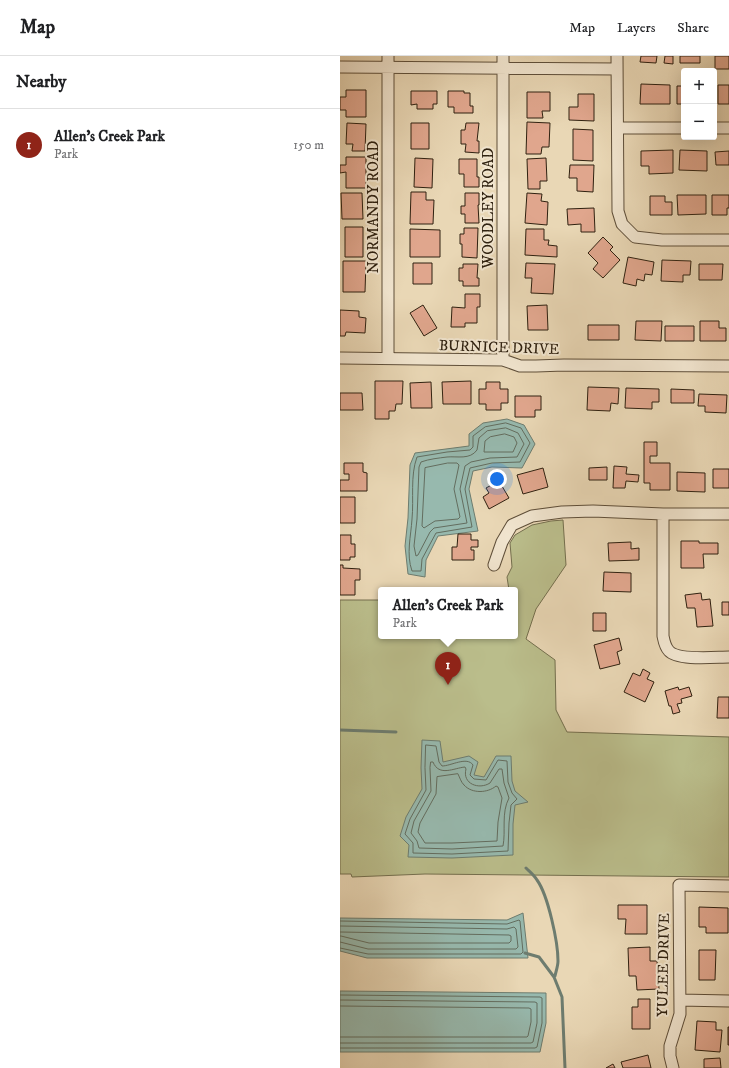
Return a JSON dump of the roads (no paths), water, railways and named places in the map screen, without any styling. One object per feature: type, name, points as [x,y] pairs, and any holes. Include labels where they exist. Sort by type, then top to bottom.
[{"type":"street","name":"NORMANDY ROAD","points":[[388,56],[388,358]]},
{"type":"street","name":"WOODLEY ROAD","points":[[503,56],[503,360]]},
{"type":"street","points":[[617,56],[618,211],[622,224],[635,237],[662,240],[729,240]]},
{"type":"street","points":[[340,67],[617,69]]},
{"type":"street","points":[[618,128],[681,128]]},
{"type":"street","points":[[717,128],[729,128]]},
{"type":"street","name":"BURNICE DRIVE","points":[[340,358],[503,360],[520,366],[729,366]]},
{"type":"street","points":[[494,565],[502,542],[512,526],[532,516],[562,512],[593,511],[663,514],[729,514]]},
{"type":"street","points":[[663,514],[664,644],[670,652],[678,656],[729,657]]},
{"type":"street","name":"YULEE DRIVE","points":[[673,1068],[670,1056],[670,1046],[680,1014],[679,885],[729,886]]},
{"type":"street","points":[[680,1000],[729,1001]]},
{"type":"water","points":[[507,419],[524,425],[535,444],[522,468],[492,467],[473,471],[469,489],[478,531],[438,536],[426,560],[425,577],[408,574],[405,546],[408,518],[410,465],[415,453],[469,446],[469,434],[483,423]]},
{"type":"water","points":[[422,740],[440,741],[443,762],[469,756],[478,762],[474,775],[484,777],[496,756],[511,756],[512,781],[515,791],[528,802],[515,805],[513,824],[513,855],[452,858],[408,857],[409,845],[400,836],[406,817],[422,789]]},
{"type":"water","points":[[523,913],[528,958],[367,958],[340,951],[340,918],[507,920]]},
{"type":"water","points":[[340,991],[546,993],[546,1023],[540,1052],[340,1052]]},
{"type":"waterway","points":[[340,730],[396,732]]},
{"type":"waterway","points":[[526,868],[535,877],[541,887],[548,907],[558,953],[558,963],[555,976]]},
{"type":"waterway","points":[[525,953],[539,957],[554,977],[562,997],[565,1068]]},
{"type":"place","name":"Allen's Creek Park","points":[[448,685]]}]
